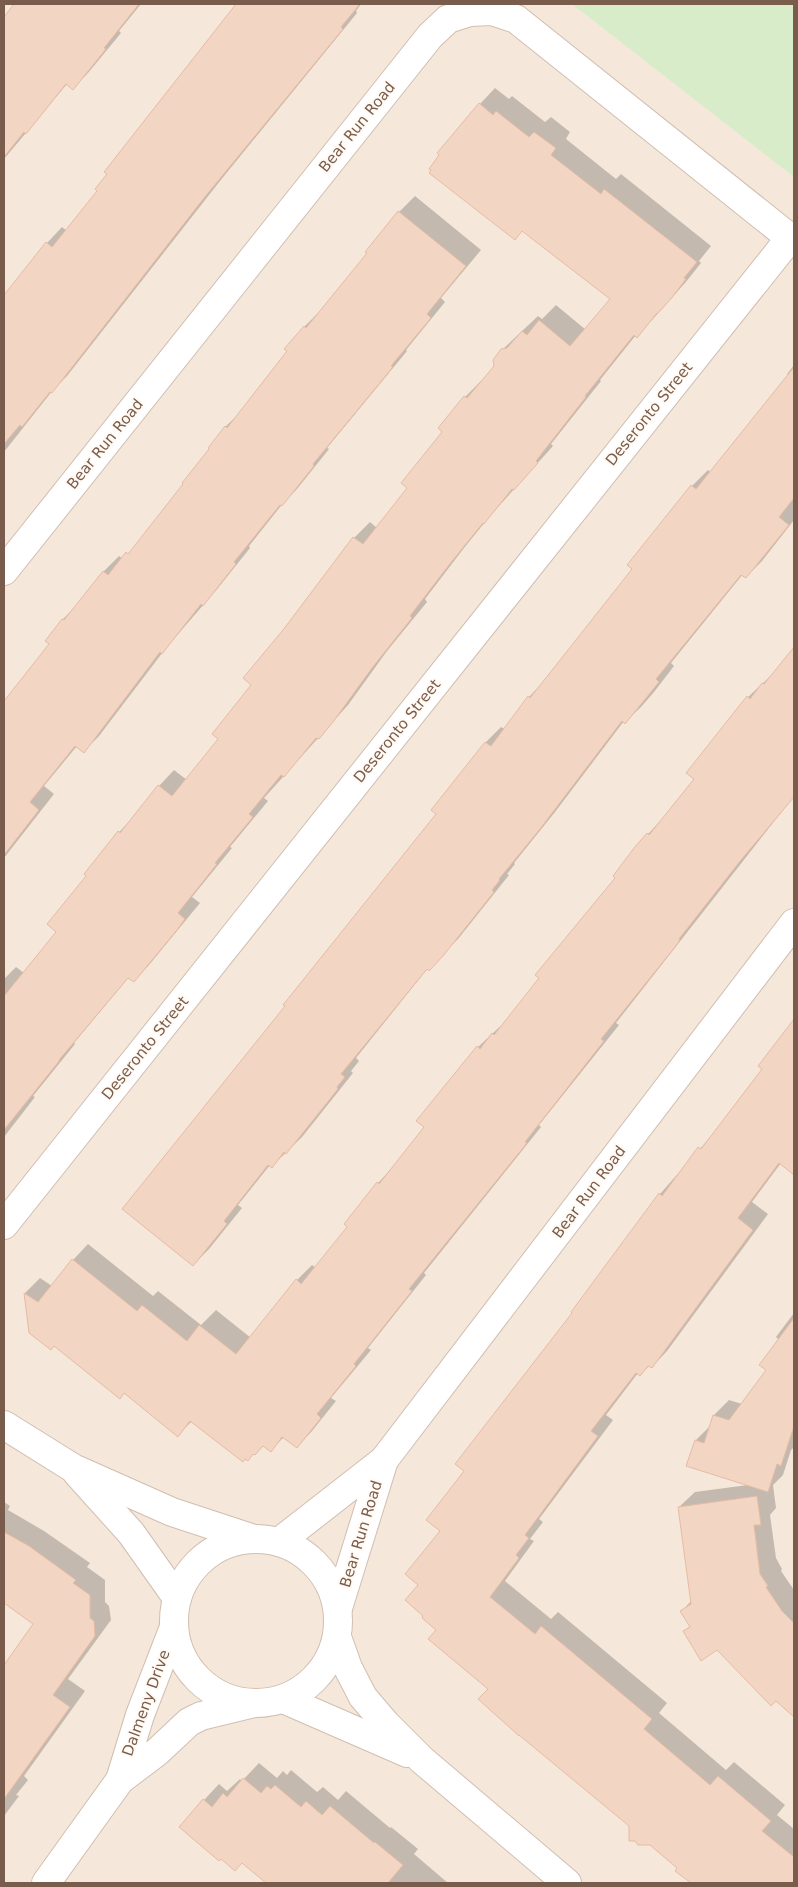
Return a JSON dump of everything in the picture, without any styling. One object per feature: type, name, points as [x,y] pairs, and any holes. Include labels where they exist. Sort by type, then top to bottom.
[{"type":"street","name":"Bear Run Road","points":[[4,571],[430,36],[448,19],[470,12],[492,11],[516,19],[792,239]]},
{"type":"street","name":"Deseronto Street","points":[[4,1225],[792,239]]},
{"type":"street","name":"Bear Run Road","points":[[279,1542],[384,1460],[794,923]]},
{"type":"street","points":[[4,1424],[73,1468],[172,1512],[251,1538],[279,1542],[305,1554],[329,1581],[338,1608],[337,1636],[327,1663],[308,1684],[283,1699],[254,1702],[221,1695],[197,1678],[181,1655],[174,1627],[177,1598],[182,1584],[199,1562],[223,1545],[251,1538]]},
{"type":"street","name":"Bear Run Road","points":[[338,1608],[384,1460]]},
{"type":"street","points":[[73,1468],[131,1533],[177,1598]]},
{"type":"street","name":"Dalmeny Drive","points":[[120,1780],[140,1715],[174,1627]]},
{"type":"street","points":[[337,1636],[348,1668],[363,1697],[386,1724],[422,1760],[567,1883]]},
{"type":"street","points":[[283,1699],[422,1760]]},
{"type":"street","name":"Dalmeny Drive","points":[[46,1883],[120,1780],[157,1752],[189,1722],[201,1716],[254,1702]]},
{"type":"shaded area","points":[[4,4],[794,4],[794,1883],[4,1883]]},
{"type":"green space","points":[[572,4],[794,4],[794,177]]},
{"type":"building","points":[[14,4],[139,4],[73,90],[66,84],[26,134],[24,132],[4,157],[4,17]]},
{"type":"building","points":[[236,4],[360,4],[341,27],[343,29],[204,198],[52,393],[50,392],[22,427],[20,425],[4,444],[4,295],[46,242],[52,247],[97,191],[95,189],[107,174],[104,172]]},
{"type":"building","points":[[479,103],[493,115],[496,111],[529,137],[534,132],[556,148],[551,155],[601,194],[604,189],[697,262],[670,300],[637,338],[634,335],[585,396],[536,461],[538,463],[514,490],[512,489],[449,565],[410,616],[412,618],[372,668],[333,722],[319,739],[316,738],[284,777],[281,775],[249,814],[253,817],[215,863],[217,864],[178,913],[185,919],[177,930],[134,982],[128,978],[59,1060],[4,1130],[4,996],[56,932],[47,924],[86,876],[84,874],[118,831],[120,833],[158,785],[172,796],[218,739],[212,734],[251,685],[243,678],[283,630],[353,537],[363,544],[407,488],[401,483],[442,432],[438,428],[464,396],[467,398],[494,366],[493,360],[501,349],[507,348],[522,331],[527,335],[539,320],[570,346],[610,299],[522,231],[515,240],[429,173],[431,170],[429,169],[439,155],[437,153]]},
{"type":"building","points":[[398,211],[466,266],[427,314],[431,318],[391,366],[393,367],[313,464],[314,466],[282,506],[280,505],[234,562],[236,564],[203,606],[201,604],[162,654],[160,652],[84,753],[75,746],[30,802],[39,810],[4,855],[4,701],[49,644],[45,641],[62,619],[64,620],[103,571],[108,575],[126,552],[128,554],[183,484],[225,426],[227,428],[287,351],[284,349],[304,326],[306,328],[367,253],[365,252]]},
{"type":"building","points":[[794,367],[794,498],[779,517],[789,525],[746,578],[741,575],[656,679],[659,682],[625,724],[622,721],[540,829],[499,879],[492,890],[494,892],[443,956],[429,971],[427,969],[341,1074],[345,1077],[337,1087],[338,1089],[286,1154],[284,1152],[272,1168],[268,1165],[224,1221],[227,1224],[193,1266],[122,1209],[436,814],[431,810],[485,742],[491,746],[528,696],[530,698],[632,569],[627,565],[691,485],[696,489]]},
{"type":"building","points":[[794,647],[794,797],[741,860],[679,939],[675,947],[601,1039],[604,1041],[525,1142],[527,1143],[409,1289],[412,1291],[354,1364],[356,1366],[317,1414],[321,1418],[297,1448],[282,1437],[271,1452],[263,1446],[248,1461],[245,1459],[243,1462],[190,1421],[178,1437],[124,1393],[120,1399],[54,1346],[51,1350],[29,1333],[24,1293],[38,1302],[72,1259],[137,1311],[142,1305],[187,1341],[199,1325],[236,1354],[296,1279],[301,1284],[347,1227],[344,1224],[377,1182],[379,1184],[424,1127],[416,1121],[477,1046],[480,1049],[492,1033],[494,1035],[539,978],[535,975],[615,878],[613,876],[634,848],[647,833],[649,835],[694,779],[686,773],[747,696],[750,699]]},
{"type":"building","points":[[794,1019],[794,1175],[779,1163],[738,1218],[753,1230],[652,1368],[648,1366],[640,1376],[636,1373],[591,1431],[598,1436],[525,1535],[529,1538],[516,1555],[519,1558],[490,1597],[535,1634],[541,1626],[652,1719],[644,1729],[710,1785],[718,1776],[771,1821],[762,1831],[794,1857],[794,1883],[691,1883],[675,1871],[677,1868],[650,1845],[638,1845],[635,1841],[629,1841],[629,1826],[519,1736],[478,1699],[488,1689],[428,1639],[436,1630],[405,1600],[418,1585],[405,1574],[440,1531],[426,1520],[464,1471],[455,1464],[572,1313],[659,1193],[662,1196],[698,1147],[701,1149],[762,1069],[758,1066]]},
{"type":"building","points":[[794,1318],[794,1426],[781,1466],[777,1464],[768,1492],[686,1466],[695,1440],[704,1443],[713,1415],[729,1420],[766,1370],[759,1365]]},
{"type":"building","points":[[757,1496],[761,1525],[754,1525],[760,1574],[782,1611],[794,1623],[794,1717],[776,1701],[771,1706],[717,1650],[701,1661],[683,1631],[690,1627],[680,1611],[691,1604],[678,1507]]},
{"type":"building","points":[[4,1532],[29,1546],[76,1580],[73,1583],[90,1595],[90,1618],[94,1621],[95,1636],[53,1695],[70,1707],[4,1799],[4,1665],[33,1624],[4,1603]]},
{"type":"building","points":[[243,1778],[261,1793],[267,1786],[271,1789],[275,1785],[301,1807],[306,1801],[322,1815],[330,1806],[403,1865],[388,1883],[266,1883],[242,1863],[235,1871],[221,1859],[219,1861],[179,1827],[203,1799],[212,1807],[223,1793],[227,1797]]}]
